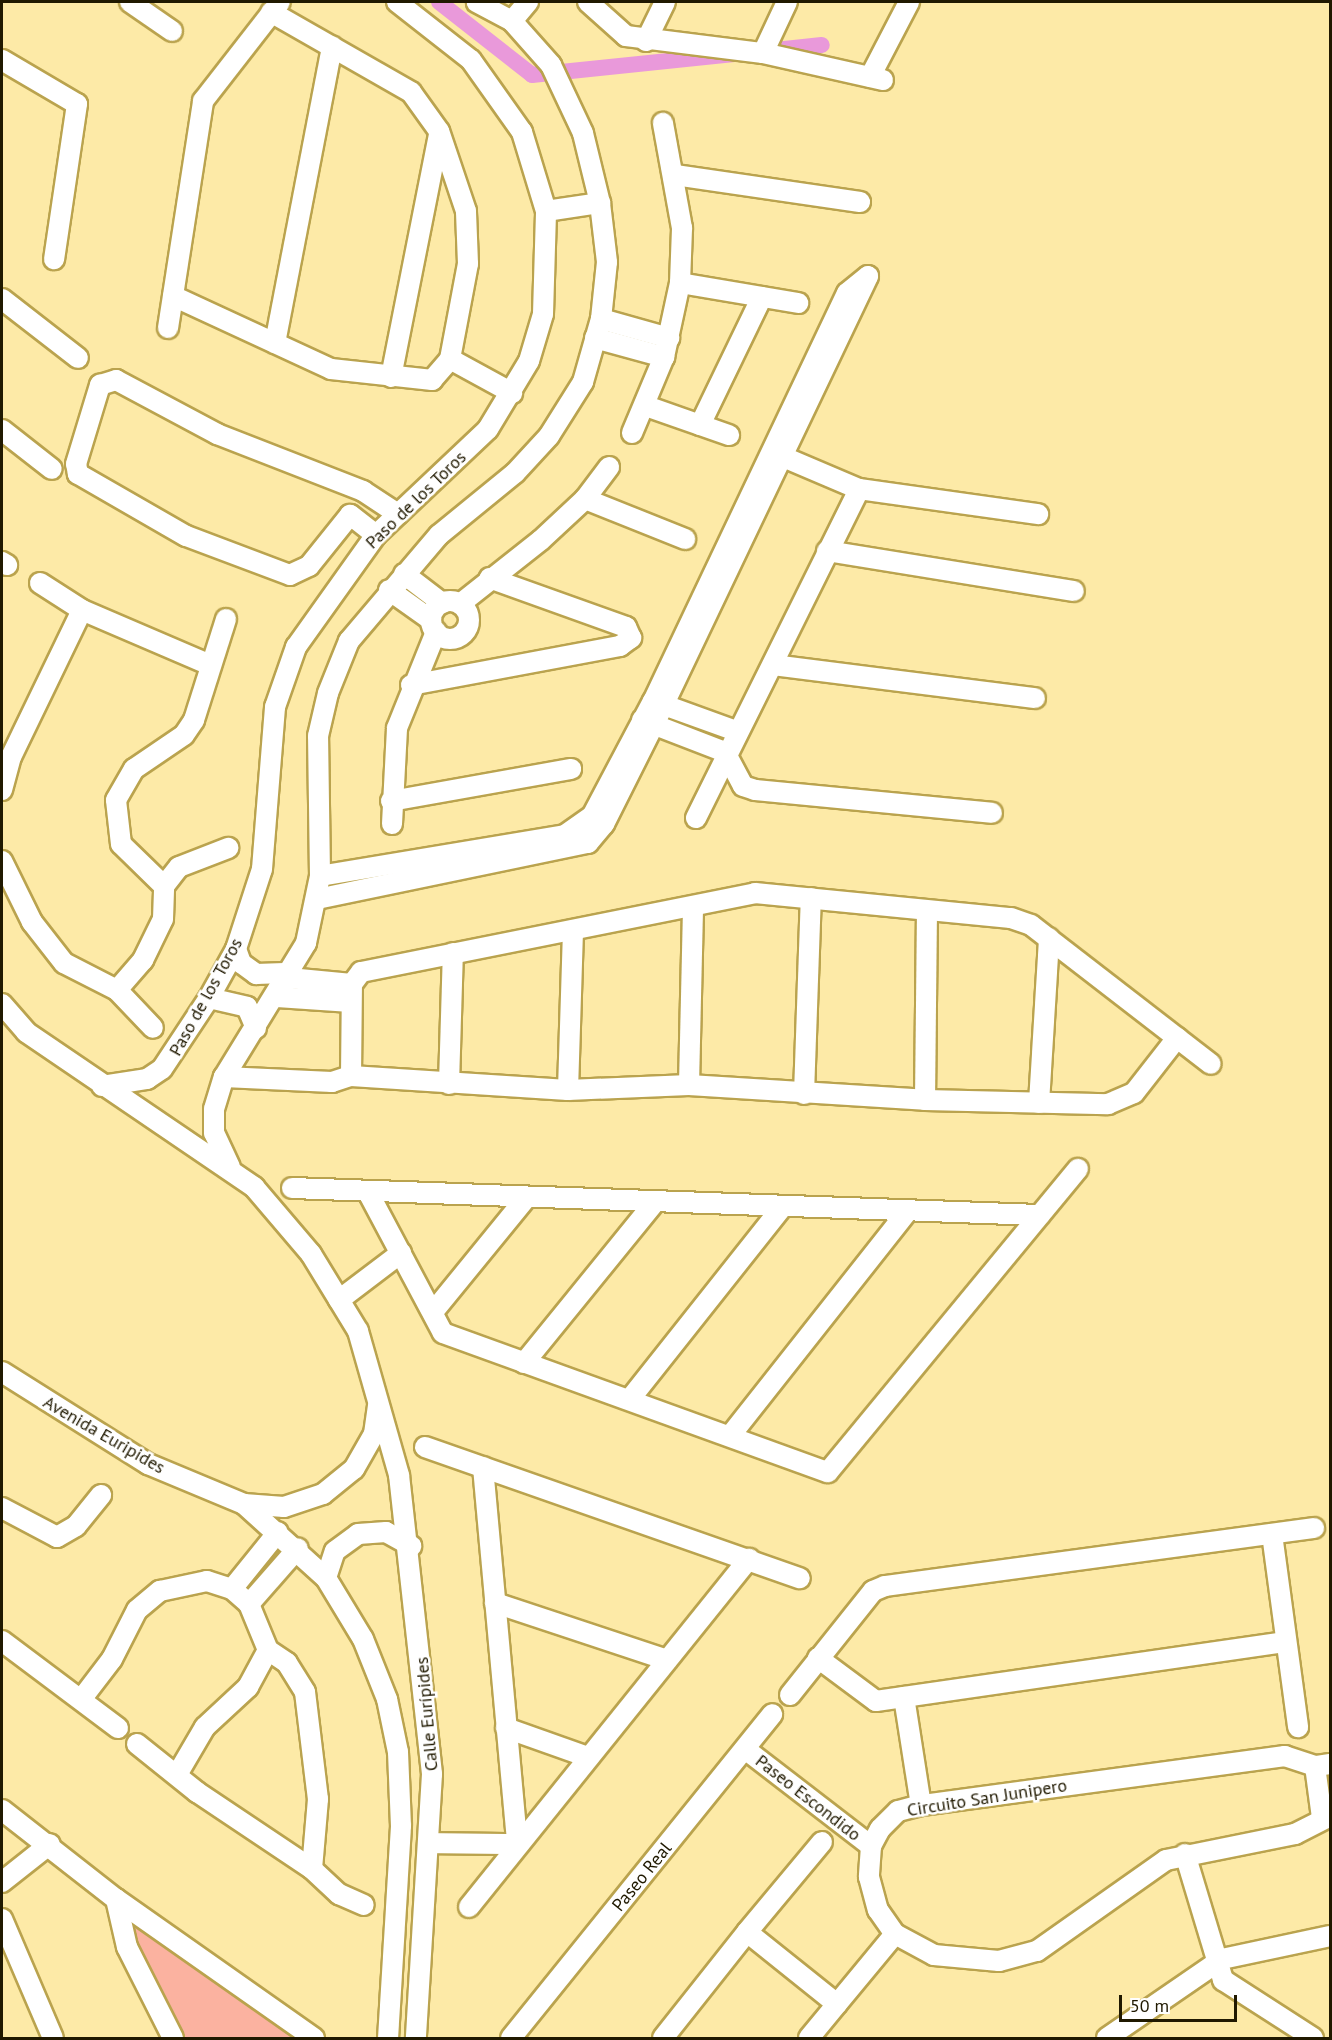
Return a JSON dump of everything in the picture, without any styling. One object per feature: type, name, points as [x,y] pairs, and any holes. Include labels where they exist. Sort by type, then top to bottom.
[{"type":"street","points":[[132,2],[172,31]]},
{"type":"street","name":"Paso de los Toros","points":[[102,1086],[147,1079],[162,1069],[208,998],[236,949],[262,868],[275,707],[284,678],[312,619],[376,535],[488,429],[512,393],[543,314],[548,268],[546,211],[522,132],[502,98],[471,60],[397,2]]},
{"type":"street","points":[[230,1167],[214,1133],[214,1109],[224,1077],[290,976],[317,899],[320,876],[318,736],[328,693],[349,641],[389,590],[439,535],[515,473],[549,436],[583,382],[598,328],[607,262],[600,204],[583,133],[551,65],[512,21],[477,2]]},
{"type":"street","points":[[512,21],[528,2]]},
{"type":"street","points":[[588,2],[616,31],[646,40],[763,53],[877,78],[909,2]]},
{"type":"street","points":[[646,40],[665,2]]},
{"type":"street","points":[[763,53],[787,2]]},
{"type":"street","points":[[168,328],[202,101],[276,7],[332,46],[411,92],[439,131],[466,211],[468,264],[450,359],[432,380],[331,369],[173,296]]},
{"type":"street","points":[[275,343],[332,46]]},
{"type":"street","points":[[2,60],[77,104],[54,259]]},
{"type":"street","points":[[632,433],[646,406],[667,348],[680,282],[682,228],[675,175],[663,123]]},
{"type":"street","points":[[391,377],[439,131]]},
{"type":"street","points":[[675,175],[860,202]]},
{"type":"street","points":[[546,211],[600,204]]},
{"type":"street","points":[[680,282],[798,303]]},
{"type":"street","points":[[700,425],[762,297]]},
{"type":"street","points":[[320,876],[577,830],[592,816],[659,702],[853,297]]},
{"type":"street","points":[[2,299],[78,358]]},
{"type":"street","points":[[598,328],[667,348]]},
{"type":"street","points":[[450,359],[512,393]]},
{"type":"street","points":[[363,491],[350,515],[309,566],[291,575],[186,536],[78,474],[76,464],[100,385],[116,380],[218,434],[363,491],[398,514]]},
{"type":"street","points":[[646,406],[729,435]]},
{"type":"street","points":[[2,430],[52,469]]},
{"type":"street","points":[[779,455],[859,489],[1038,514]]},
{"type":"street","points":[[392,825],[396,737],[411,685],[442,615],[585,500],[609,467]]},
{"type":"street","points":[[696,818],[725,752],[772,665],[859,489]]},
{"type":"street","points":[[585,500],[685,539]]},
{"type":"street","points":[[350,515],[376,535]]},
{"type":"street","points":[[827,552],[1074,591]]},
{"type":"street","points":[[404,574],[442,615]]},
{"type":"street","points":[[411,685],[620,646],[631,638],[626,627],[489,578]]},
{"type":"street","points":[[39,583],[82,610],[208,664]]},
{"type":"street","points":[[389,590],[442,615]]},
{"type":"street","points":[[2,790],[11,757],[82,610]]},
{"type":"street","points":[[164,886],[121,844],[116,800],[134,769],[184,735],[194,720],[208,664],[226,619]]},
{"type":"street","points":[[772,665],[1035,698]]},
{"type":"street","points":[[659,702],[736,731]]},
{"type":"street","points":[[648,722],[725,752],[743,786],[755,790],[992,813]]},
{"type":"street","points":[[317,899],[588,843],[604,824],[648,722]]},
{"type":"street","points":[[392,801],[571,769]]},
{"type":"street","points":[[117,990],[143,960],[163,919],[164,886],[179,867],[228,848]]},
{"type":"street","points":[[2,861],[32,922],[64,963],[117,990],[153,1028]]},
{"type":"street","points":[[351,1076],[351,993],[361,972],[755,893],[1011,918],[1050,938],[1211,1064]]},
{"type":"street","points":[[804,1094],[811,898]]},
{"type":"street","points":[[689,1085],[693,907]]},
{"type":"street","points":[[925,1100],[927,911]]},
{"type":"street","points":[[568,1090],[573,930]]},
{"type":"street","points":[[1039,1103],[1050,938]]},
{"type":"street","points":[[236,949],[241,963],[256,974],[290,976],[351,993]]},
{"type":"street","points":[[448,1084],[453,953]]},
{"type":"street","points":[[277,997],[351,993]]},
{"type":"street","points":[[208,998],[247,1007],[256,1028]]},
{"type":"street","points":[[2,1004],[26,1032],[102,1086],[230,1167]]},
{"type":"street","points":[[224,1077],[332,1082],[351,1076],[568,1090],[689,1085],[925,1100],[1122,1103],[1177,1038]]},
{"type":"street","name":"Calle Eurípides","points":[[230,1167],[311,1254],[357,1331],[380,1394],[411,1546],[432,1774],[431,1843],[422,1925],[416,2038]]},
{"type":"street","points":[[369,1194],[443,1333],[828,1472],[1078,1169]]},
{"type":"street","points":[[292,1188],[369,1194],[1040,1215]]},
{"type":"street","points":[[433,1312],[526,1198]]},
{"type":"street","points":[[524,1363],[654,1203]]},
{"type":"street","points":[[630,1399],[782,1207]]},
{"type":"street","points":[[730,1436],[908,1211]]},
{"type":"street","points":[[339,1300],[401,1253]]},
{"type":"street","name":"Avenida Euripides","points":[[2,1372],[148,1464],[244,1504]]},
{"type":"street","points":[[244,1504],[284,1507],[323,1494],[354,1469],[374,1434],[380,1394]]},
{"type":"street","points":[[425,1447],[800,1578]]},
{"type":"street","points":[[483,1467],[517,1844]]},
{"type":"street","points":[[2,1508],[57,1537],[76,1526],[101,1495]]},
{"type":"street","name":"Calle Eurípides","points":[[244,1504],[298,1548],[326,1578],[367,1648],[387,1699],[398,1752],[401,1826],[391,1924],[388,2038]]},
{"type":"street","points":[[790,1695],[873,1591],[885,1586],[1314,1528]]},
{"type":"street","points":[[231,1589],[278,1532]]},
{"type":"street","points":[[326,1578],[335,1551],[358,1534],[386,1532],[411,1546]]},
{"type":"street","points":[[1272,1534],[1298,1727]]},
{"type":"street","points":[[249,1605],[298,1548]]},
{"type":"street","points":[[469,1907],[517,1844],[749,1559]]},
{"type":"street","points":[[83,1697],[112,1659],[137,1610],[160,1591],[207,1581],[231,1589],[249,1605],[268,1650],[287,1663],[305,1692],[313,1723],[318,1799],[312,1869]]},
{"type":"street","points":[[495,1603],[668,1660]]},
{"type":"street","points":[[2,1641],[83,1697],[118,1728]]},
{"type":"street","points":[[818,1658],[869,1698],[904,1697],[1286,1642]]},
{"type":"street","points":[[178,1773],[205,1728],[248,1687],[268,1650]]},
{"type":"street","points":[[904,1697],[921,1805]]},
{"type":"street","name":"Paseo Real","points":[[511,2038],[772,1714]]},
{"type":"street","points":[[506,1728],[588,1757]]},
{"type":"street","points":[[137,1744],[178,1773],[197,1792],[312,1869],[339,1894],[364,1905]]},
{"type":"street","name":"Paseo Escondido","points":[[745,1749],[871,1846]]},
{"type":"street","name":"Circuito San Junipero","points":[[871,1846],[898,1811],[921,1805],[1285,1756],[1323,1765]]},
{"type":"street","points":[[871,1846],[869,1877],[878,1910],[895,1934],[934,1954],[999,1961],[1037,1951],[1150,1868],[1185,1854],[1295,1834],[1326,1817],[1323,1765]]},
{"type":"street","points":[[2,1809],[50,1844],[116,1899],[314,2038]]},
{"type":"street","points":[[663,2038],[822,1842]]},
{"type":"street","points":[[431,1843],[517,1844]]},
{"type":"street","points":[[2,1882],[50,1844]]},
{"type":"street","points":[[1185,1854],[1214,1964],[1229,1986],[1313,2038]]},
{"type":"street","points":[[116,1899],[127,1947],[173,2038]]},
{"type":"street","points":[[2,1919],[53,2038]]},
{"type":"street","points":[[391,1924],[422,1925]]},
{"type":"street","points":[[747,1932],[837,2004]]},
{"type":"street","points":[[809,2038],[895,1934]]},
{"type":"street","points":[[1107,2038],[1214,1964],[1234,1954],[1330,1936]]},
{"type":"shaded area","points":[[116,1899],[314,2038],[173,2038]]},
{"type":"waterway","points":[[439,2],[532,75],[734,54]]},
{"type":"waterway","points":[[766,51],[822,45]]}]
